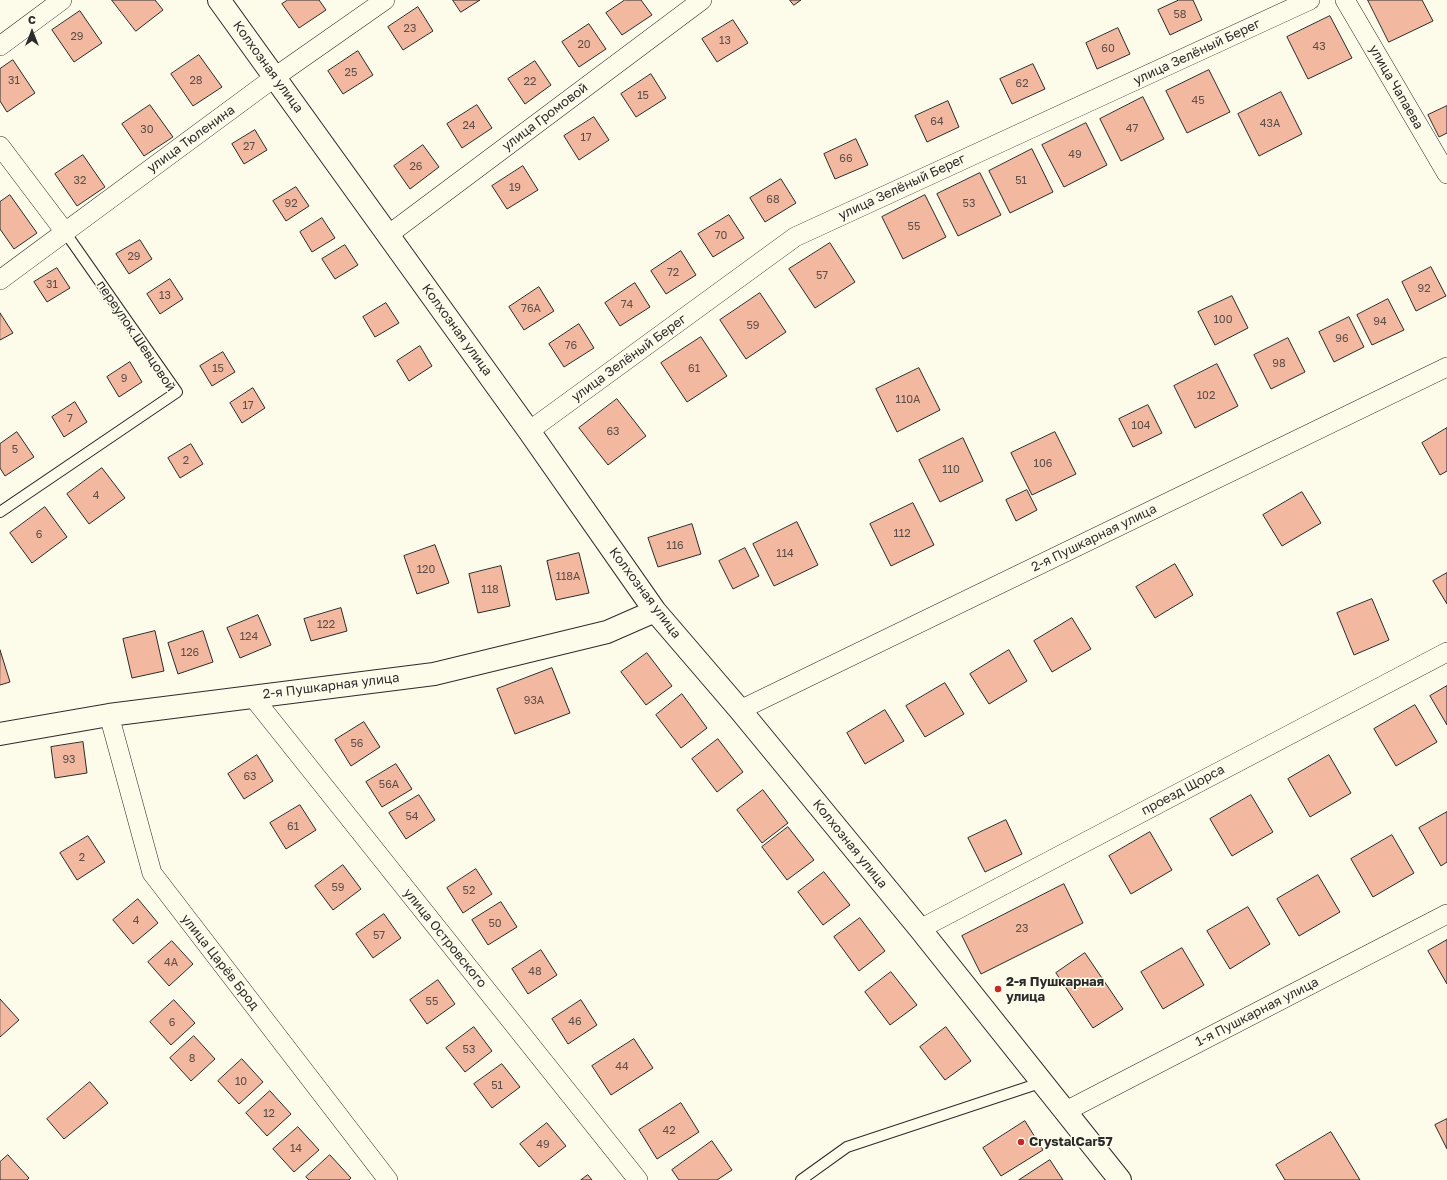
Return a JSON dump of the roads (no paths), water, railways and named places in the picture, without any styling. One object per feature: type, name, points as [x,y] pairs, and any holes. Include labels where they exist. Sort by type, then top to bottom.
[{"type":"main road","name":"Колхозная улица","points":[[219,0],[529,431],[655,611],[740,710],[920,929],[1120,1180]]},
{"type":"main road","name":"2-я Пушкарная улица","points":[[0,734],[109,715],[434,674],[608,632],[655,611]]},
{"type":"street","points":[[0,46],[62,0]]},
{"type":"street","name":"улица Тюленина","points":[[0,280],[275,77],[385,0]]},
{"type":"street","name":"улица Громовой","points":[[388,235],[702,0]]},
{"type":"street","name":"улица Зелёный Берег","points":[[529,431],[795,237],[1310,0]]},
{"type":"street","name":"улица Чапаева","points":[[1345,0],[1447,174]]},
{"type":"street","name":"переулок Шевцовой","points":[[0,146],[65,232]]},
{"type":"street","name":"2-я Пушкарная улица","points":[[740,710],[1447,367]]},
{"type":"street","name":"проезд Щорса","points":[[920,929],[1447,652]]},
{"type":"street","name":"улица Островского","points":[[252,696],[638,1180]]},
{"type":"street","name":"улица Царёв Брод","points":[[109,715],[152,874],[388,1180]]},
{"type":"street","name":"1-я Пушкарная улица","points":[[1066,1111],[1447,914]]},
{"type":"lane","name":"переулок Шевцовой","points":[[0,512],[177,392],[65,232]]},
{"type":"lane","points":[[801,1180],[847,1147],[1043,1082]]},
{"type":"place","name":"2-я Пушкарная улица","points":[[998,989]]},
{"type":"place","name":"CrystalCar57","points":[[1021,1142]]}]
